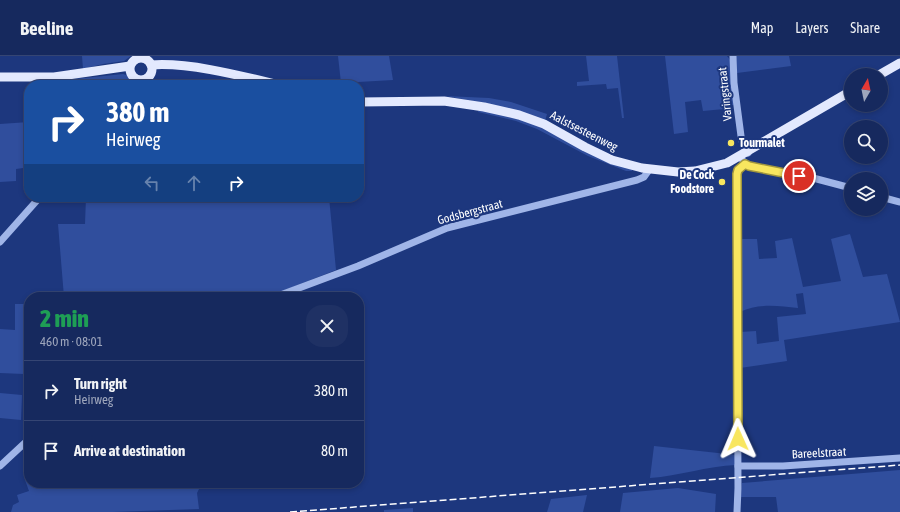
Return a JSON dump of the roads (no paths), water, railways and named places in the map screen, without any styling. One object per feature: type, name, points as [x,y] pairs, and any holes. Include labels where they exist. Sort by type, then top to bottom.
[{"type":"main road","points":[[0,77],[54,77],[85,74],[96,70],[136,78],[148,78],[145,61]]},
{"type":"main road","points":[[136,78],[132,62],[145,61],[177,64],[191,68],[259,80]]},
{"type":"main road","points":[[888,70],[900,63]]},
{"type":"main road","name":"Aalstsesteenweg","points":[[364,102],[444,101],[490,108],[519,115],[544,124],[600,155],[645,169],[694,171],[713,168],[745,158],[844,95]]},
{"type":"street","name":"Varingstraat","points":[[733,56],[734,84],[745,158]]},
{"type":"street","points":[[745,158],[749,166],[813,178],[844,186]]},
{"type":"street","points":[[737,512],[737,174],[745,158]]},
{"type":"street","name":"Godsbergstraat","points":[[288,292],[358,266],[447,228],[637,180],[645,169]]},
{"type":"street","points":[[888,199],[900,202]]},
{"type":"street","points":[[0,242],[36,202]]},
{"type":"street","points":[[0,466],[24,444]]},
{"type":"street","name":"Bareelstraat","points":[[738,466],[790,466],[900,458]]},
{"type":"railway","points":[[290,512],[900,465]]},
{"type":"place","name":"Tourmalet","points":[[731,143]]},
{"type":"place","name":"De Cock Foodstore","points":[[722,182]]}]
